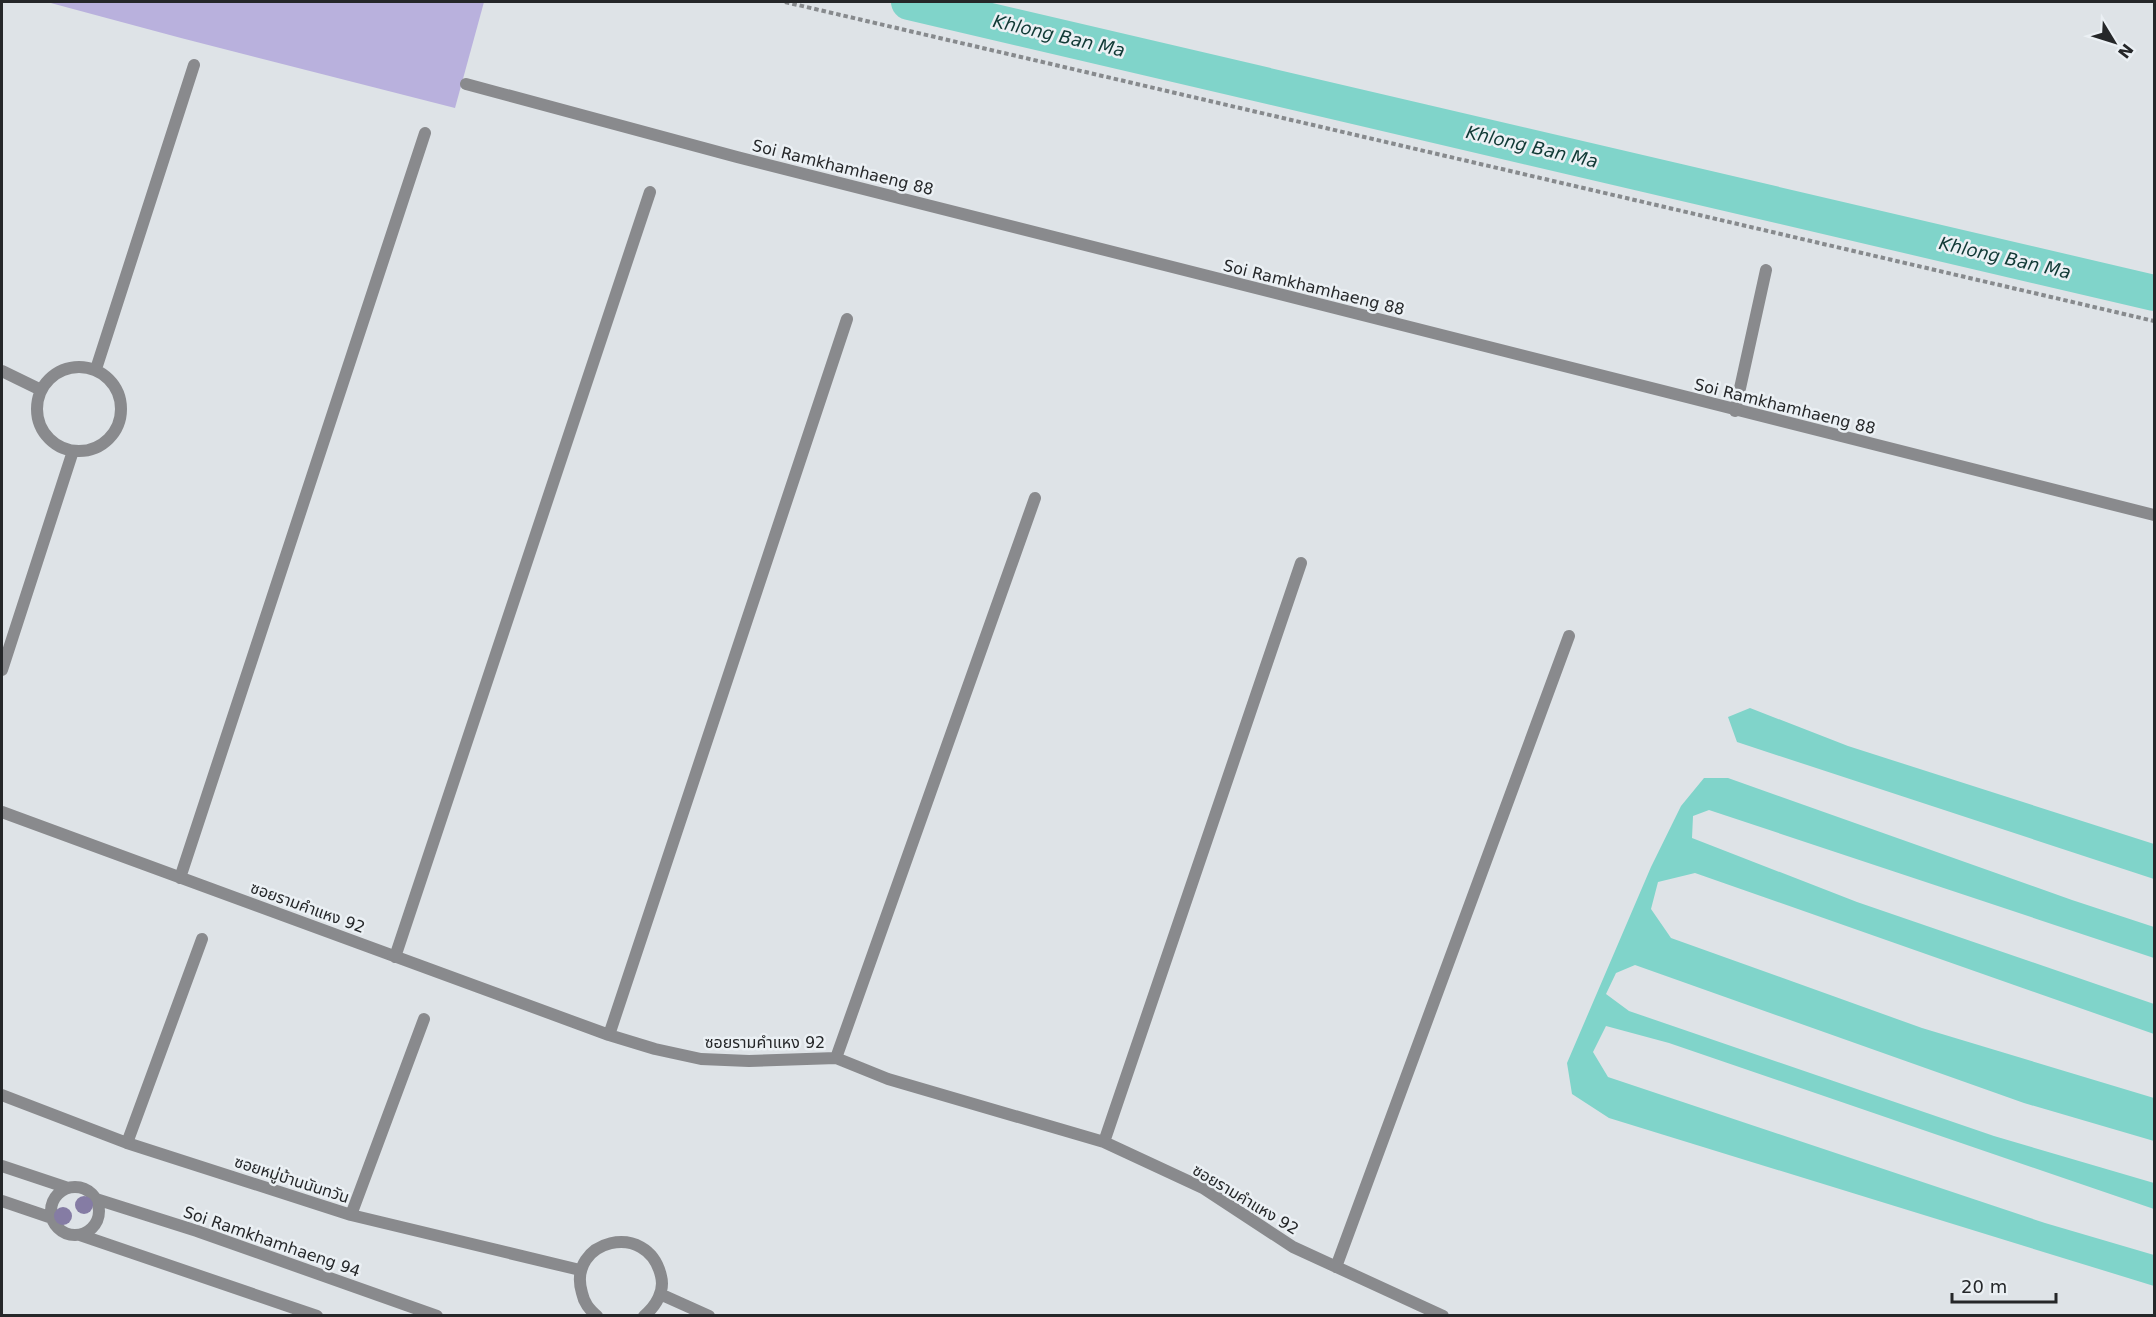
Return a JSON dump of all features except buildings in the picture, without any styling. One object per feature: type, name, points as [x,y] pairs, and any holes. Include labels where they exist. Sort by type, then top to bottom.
[{"type":"street","points":[[96,369],[194,65]]},
{"type":"street","name":"Soi Ramkhamhaeng 88","points":[[466,84],[679,143],[2154,515]]},
{"type":"street","points":[[180,878],[425,133]]},
{"type":"street","points":[[395,957],[650,192]]},
{"type":"street","points":[[1735,411],[1766,270]]},
{"type":"street","points":[[609,1035],[847,319]]},
{"type":"street","points":[[83,366],[96,369],[116,386],[121,400],[122,413],[118,426],[111,438],[87,451],[73,451],[55,443],[42,429],[37,416],[37,402],[41,390],[49,379],[64,369],[83,366]]},
{"type":"street","points":[[2,371],[41,390]]},
{"type":"street","points":[[2,670],[73,451]]},
{"type":"street","points":[[836,1058],[1035,498]]},
{"type":"street","points":[[1104,1142],[1301,563]]},
{"type":"street","points":[[1336,1267],[1569,636]]},
{"type":"street","name":"ซอยรามคําแหง 92","points":[[2,812],[655,1050],[701,1059],[749,1061],[836,1058],[888,1079],[1104,1142],[1203,1188],[1293,1247],[1443,1316]]},
{"type":"street","points":[[127,1143],[202,939]]},
{"type":"street","points":[[351,1215],[424,1019]]},
{"type":"street","name":"ซอยหมู่บ้านนันทวัน","points":[[2,1095],[127,1143],[351,1215],[580,1270]]},
{"type":"street","name":"Soi Ramkhamhaeng 94","points":[[2,1166],[68,1188],[85,1188],[96,1199],[196,1231],[437,1316]]},
{"type":"street","points":[[68,1188],[55,1198],[51,1205],[52,1218],[57,1229],[64,1233],[72,1236],[87,1233],[98,1221],[100,1214],[96,1199]]},
{"type":"street","points":[[2,1201],[52,1218]]},
{"type":"street","points":[[80,1235],[317,1316]]},
{"type":"street","points":[[597,1316],[584,1302],[580,1287],[580,1270],[589,1256],[602,1246],[617,1241],[633,1243],[648,1250],[657,1263],[662,1279],[660,1294],[653,1309],[644,1316]]},
{"type":"street","points":[[660,1294],[709,1316]]},
{"type":"path","points":[[785,2],[2154,321]]},
{"type":"shaded area","points":[[47,2],[484,2],[455,108]]},
{"type":"shaded area","points":[[1750,708],[1848,746],[2154,844],[2154,879],[1737,742],[1728,717]]},
{"type":"shaded area","points":[[1704,778],[1728,778],[2154,927],[2154,958],[1709,810],[1693,816],[1692,838],[1857,902],[2154,1004],[2154,1034],[1695,873],[1658,882],[1651,909],[1671,938],[1922,1028],[2154,1098],[2154,1141],[2024,1103],[1635,965],[1616,973],[1606,994],[1629,1011],[1994,1136],[2154,1183],[2154,1209],[1669,1043],[1606,1026],[1593,1052],[1608,1077],[2045,1223],[2154,1255],[2154,1286],[1609,1118],[1572,1094],[1567,1063],[1651,867],[1681,806]]},
{"type":"waterway","name":"Khlong Ban Ma","points":[[909,2],[2154,293]]}]
